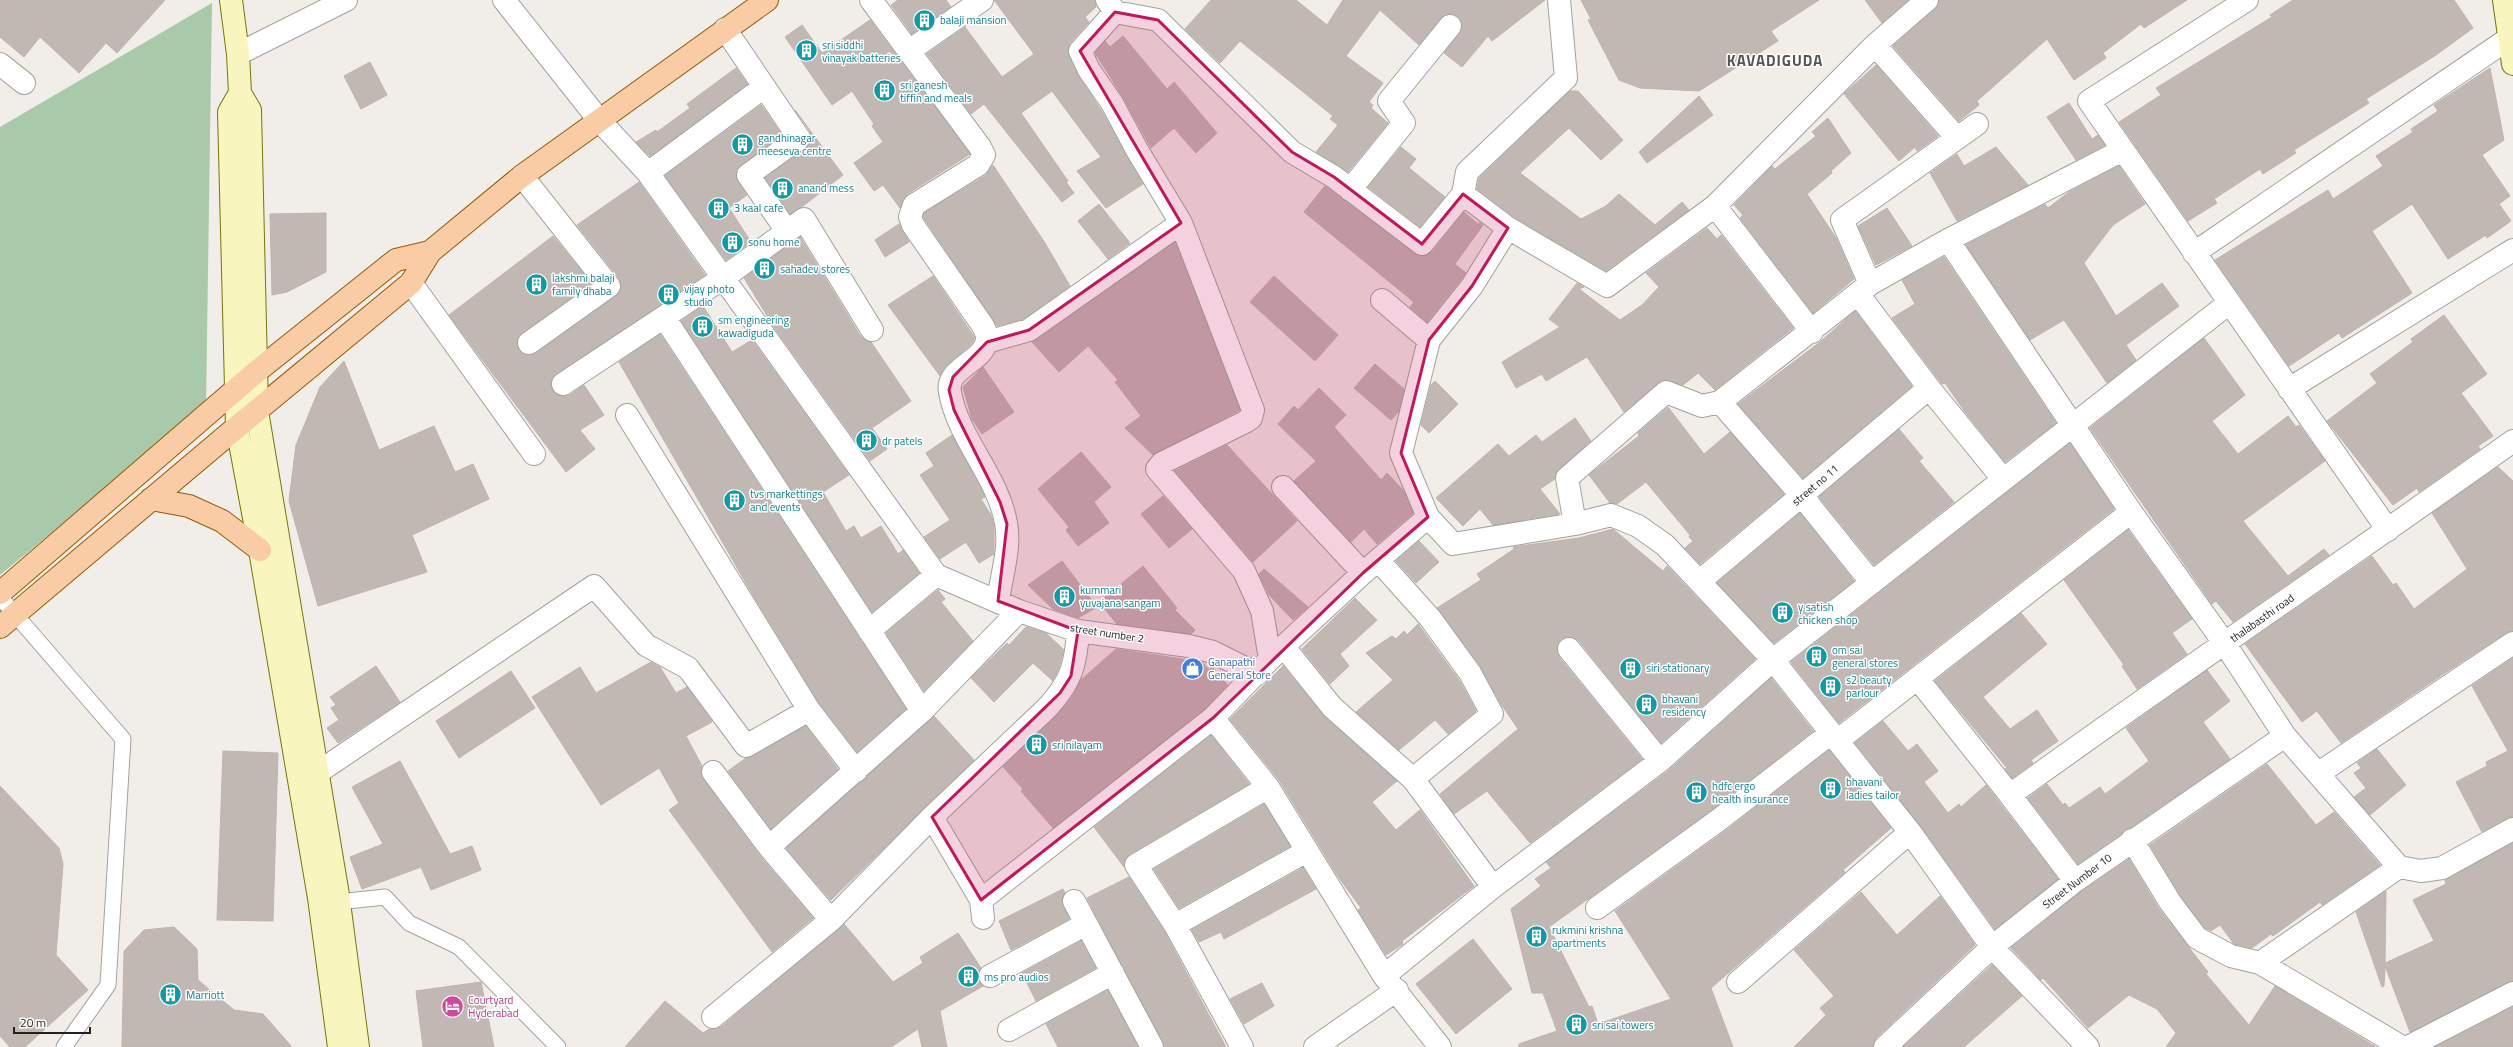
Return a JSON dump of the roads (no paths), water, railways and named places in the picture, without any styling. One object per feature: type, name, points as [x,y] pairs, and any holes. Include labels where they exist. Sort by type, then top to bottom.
[{"type":"main road","points":[[231,0],[238,54],[240,93],[250,110],[257,411],[338,902],[358,1047]]},
{"type":"main road","points":[[8,620],[237,427],[412,283],[430,252],[522,176],[767,0]]},
{"type":"main road","points":[[2504,0],[2508,39],[2513,64]]},
{"type":"main road","points":[[240,93],[228,112],[237,427],[260,550],[319,898],[339,1047]]},
{"type":"main road","points":[[0,593],[256,372],[396,260],[430,252]]},
{"type":"main road","points":[[151,499],[189,506],[222,521],[260,550]]},
{"type":"street","points":[[238,54],[346,0]]},
{"type":"street","points":[[504,0],[599,120],[648,173],[936,575],[869,631]]},
{"type":"street","points":[[871,0],[980,147],[984,155],[978,165],[914,205],[910,217],[913,225],[983,326],[987,342]]},
{"type":"street","points":[[909,51],[982,0]]},
{"type":"street","points":[[1493,887],[1413,779],[1332,707],[1270,660],[1262,611],[1244,571],[1157,469],[1162,463],[1245,422],[1251,418],[1253,410],[1181,223],[1137,150],[1112,103],[1089,70],[1080,51],[1111,6],[1158,20],[1292,152],[1350,190],[1422,244],[1463,194],[1468,172],[1566,78],[1559,0]]},
{"type":"street","points":[[1463,194],[1508,228],[1607,286],[1715,206],[1875,45],[1927,0]]},
{"type":"street","points":[[2247,0],[2089,101],[2288,389],[2388,530]]},
{"type":"street","points":[[1350,190],[1404,123],[1389,101],[1450,26]]},
{"type":"street","points":[[725,29],[799,138],[748,175],[787,231]]},
{"type":"street","points":[[2194,253],[2508,39]]},
{"type":"street","points":[[1875,45],[1956,137]]},
{"type":"street","points":[[0,64],[24,83]]},
{"type":"street","points":[[648,173],[764,87]]},
{"type":"street","points":[[1977,124],[1956,137],[1842,220],[1864,289],[1929,388],[2003,479]]},
{"type":"street","points":[[1575,524],[1567,478],[1666,392],[1702,406],[1720,402],[1812,332],[1864,289],[1948,240],[2123,150]]},
{"type":"street","points":[[522,176],[609,286],[529,343]]},
{"type":"street","points":[[1715,206],[1812,332]]},
{"type":"street","points":[[563,384],[723,278],[804,219],[872,330]]},
{"type":"street","points":[[998,601],[1006,550],[1007,524],[1000,502],[954,410],[949,390],[953,377],[981,351],[987,342],[1029,330],[1181,223]]},
{"type":"street","points":[[1508,228],[1472,286],[1429,340],[1401,453],[1428,517],[1453,544],[1575,524],[1611,515],[1638,526],[1665,545],[1773,660],[1910,832],[1992,947],[2088,1047]]},
{"type":"street","points":[[1948,240],[2130,512],[2225,644],[2285,736],[2319,773],[2399,867],[2421,871],[2442,868],[2513,829]]},
{"type":"street","points":[[2288,389],[2513,250]]},
{"type":"street","points":[[412,283],[534,454]]},
{"type":"street","points":[[1382,300],[1429,340]]},
{"type":"street","points":[[1315,1047],[1391,983],[1493,887],[1660,761],[1773,660],[2229,303]]},
{"type":"street","points":[[664,317],[922,711]]},
{"type":"street","name":"street no 11","points":[[1700,581],[1929,388]]},
{"type":"street","points":[[1720,402],[1802,496],[1872,583]]},
{"type":"street","points":[[627,415],[809,710],[856,771]]},
{"type":"street","name":"thalabasthi road","points":[[2010,795],[2145,697],[2225,644],[2513,441]]},
{"type":"street","points":[[1283,487],[1430,618],[1470,673],[1492,714],[1413,779]]},
{"type":"street","points":[[1597,908],[1916,678],[2130,512]]},
{"type":"street","points":[[932,818],[982,909],[1212,718],[1270,660],[1370,566],[1428,517]]},
{"type":"street","name":"street number 2","points":[[936,575],[1019,611],[1078,631],[1189,646],[1213,652],[1270,660]]},
{"type":"street","points":[[317,773],[594,586],[646,645],[688,668],[746,746],[809,710]]},
{"type":"street","points":[[769,847],[922,711],[1019,611]]},
{"type":"street","points":[[713,1017],[831,920],[932,818],[1060,693],[1073,669],[1077,656],[1078,631]]},
{"type":"street","points":[[2319,773],[2513,643]]},
{"type":"street","points":[[1569,649],[1660,761]]},
{"type":"street","points":[[1916,678],[2010,795],[2075,881]]},
{"type":"street","points":[[1212,718],[1268,787],[1391,983],[1440,1047]]},
{"type":"street","name":"Street Number 10","points":[[1885,1047],[1992,947],[2075,881],[2132,840],[2285,736]]},
{"type":"street","points":[[714,772],[769,847],[831,920]]},
{"type":"street","points":[[1242,1047],[1175,925],[1136,865],[1268,787]]},
{"type":"street","points":[[1738,982],[1910,832]]},
{"type":"street","points":[[2132,840],[2170,902],[2197,938],[2231,956],[2260,963],[2402,1047]]},
{"type":"street","points":[[1175,925],[1307,851]]},
{"type":"street","points":[[2260,963],[2399,867]]},
{"type":"street","points":[[1074,901],[1152,1047]]},
{"type":"street","points":[[990,976],[1086,924]]},
{"type":"street","points":[[1009,1030],[1113,973]]},
{"type":"street","points":[[2408,1047],[2513,993]]},
{"type":"lane","points":[[0,597],[8,620],[123,739],[108,985],[64,1047]]},
{"type":"lane","points":[[338,902],[385,897],[409,922],[459,947],[558,1047]]},
{"type":"place","name":"balaji mansion","points":[[924,20]]},
{"type":"place","name":"sri siddhi vinayak batteries","points":[[807,51]]},
{"type":"place","name":"sri ganesh tiffin and meals","points":[[885,91]]},
{"type":"place","name":"gandhinagar meeseva centre","points":[[742,144]]},
{"type":"place","name":"anand mess","points":[[783,188]]},
{"type":"place","name":"3 kaal cafe","points":[[718,208]]},
{"type":"place","name":"sonu home","points":[[732,242]]},
{"type":"place","name":"sahadev stores","points":[[765,269]]},
{"type":"place","name":"lakshmi balaji family dhaba","points":[[537,284]]},
{"type":"place","name":"vijay photo studio","points":[[668,295]]},
{"type":"place","name":"sm engineering kawadiguda","points":[[702,326]]},
{"type":"place","name":"dr patels","points":[[867,441]]},
{"type":"place","name":"tvs markettings and events","points":[[734,500]]},
{"type":"place","name":"kummari yuvajana sangam","points":[[1064,596]]},
{"type":"place","name":"y satish chicken shop","points":[[1782,613]]},
{"type":"place","name":"om sai general stores","points":[[1816,656]]},
{"type":"place","name":"Ganapathi General Store","points":[[1193,668]]},
{"type":"place","name":"siri stationary","points":[[1630,668]]},
{"type":"place","name":"s2 beauty parlour","points":[[1830,686]]},
{"type":"place","name":"bhavani residency","points":[[1647,705]]},
{"type":"place","name":"sri nilayam","points":[[1036,745]]},
{"type":"place","name":"bhavani ladies tailor","points":[[1830,788]]},
{"type":"place","name":"hdfc ergo health insurance","points":[[1696,792]]},
{"type":"place","name":"rukmini krishna apartments","points":[[1536,936]]},
{"type":"place","name":"ms pro audios","points":[[968,977]]},
{"type":"place","name":"Marriott","points":[[170,995]]},
{"type":"place","name":"Courtyard Hyderabad","points":[[452,1006]]},
{"type":"place","name":"sri sai towers","points":[[1577,1025]]},
{"type":"district","name":"KAVADIGUDA","points":[[1775,61]]}]
